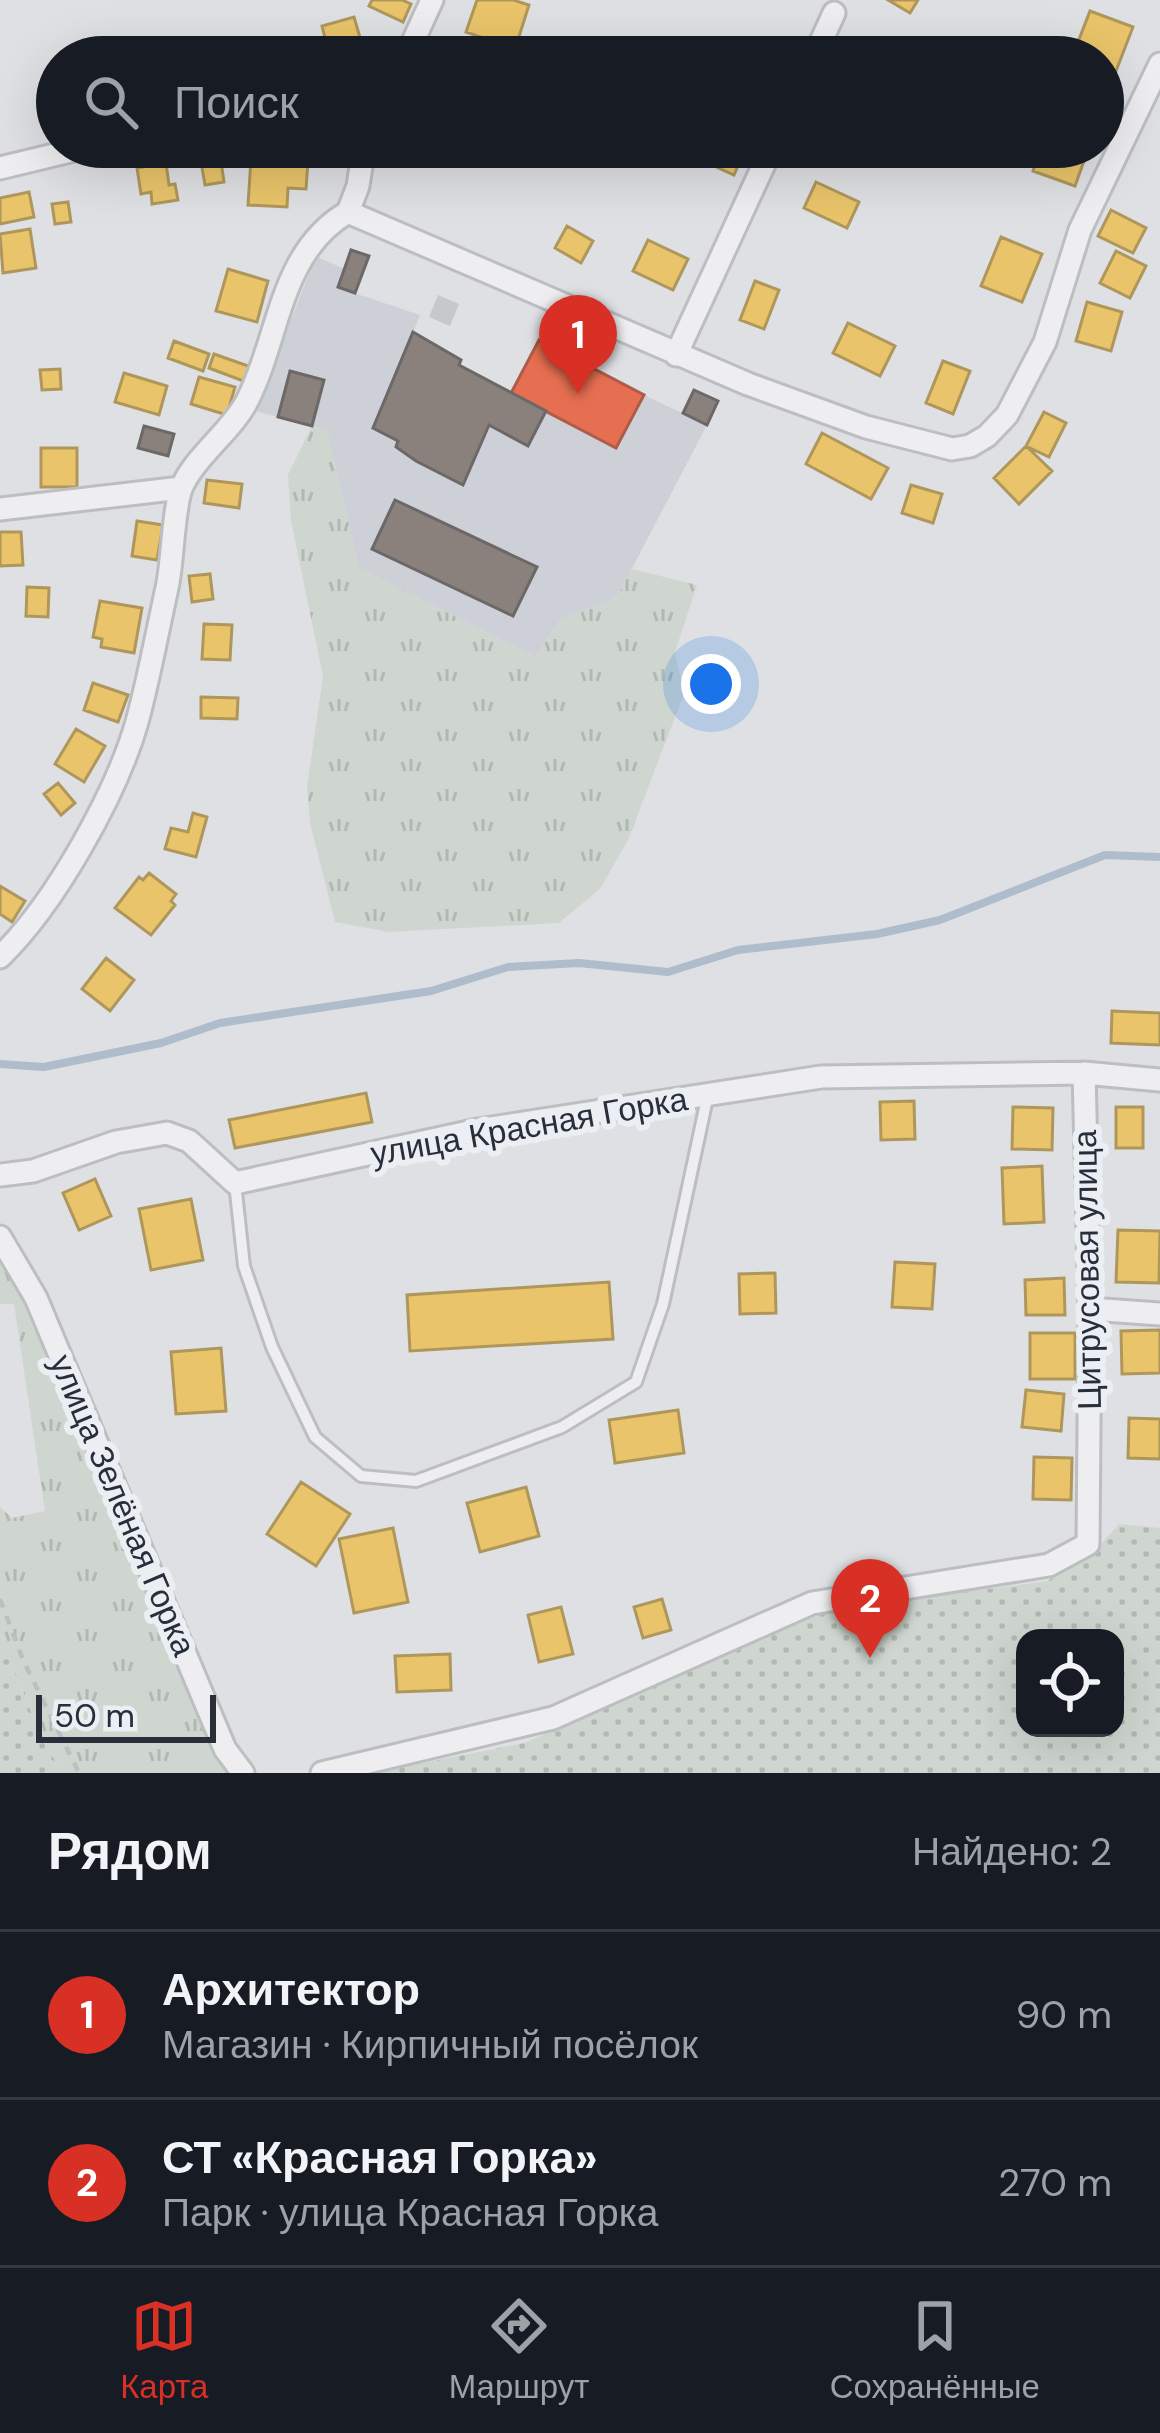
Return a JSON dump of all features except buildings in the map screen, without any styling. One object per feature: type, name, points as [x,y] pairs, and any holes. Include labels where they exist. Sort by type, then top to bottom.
[{"type":"street","points":[[416,36],[432,0]]},
{"type":"street","points":[[824,36],[834,13]]},
{"type":"street","points":[[1124,139],[1160,64]]},
{"type":"street","points":[[0,168],[36,159]]},
{"type":"street","points":[[0,958],[54,890],[124,762],[173,560],[182,488],[247,402],[280,305],[306,249],[330,223],[348,212],[361,168]]},
{"type":"street","points":[[676,355],[762,168]]},
{"type":"street","points":[[348,212],[676,355],[866,427],[952,449],[987,436],[1007,415],[1045,342],[1080,230],[1110,168]]},
{"type":"street","points":[[0,509],[182,488]]},
{"type":"street","points":[[1084,1072],[1160,1080]]},
{"type":"street","name":"улица Красная Горка","points":[[236,1183],[478,1130],[821,1077],[1084,1072]]},
{"type":"street","name":"Цитрусовая улица","points":[[322,1773],[553,1718],[812,1603],[1049,1565],[1088,1544],[1090,1309],[1084,1072]]},
{"type":"street","points":[[0,1175],[33,1171],[116,1142],[167,1133],[189,1141],[236,1183]]},
{"type":"street","name":"улица Зелёная Горка","points":[[0,1238],[36,1298],[225,1749],[243,1773]]},
{"type":"street","points":[[1090,1309],[1160,1314]]},
{"type":"lane","points":[[236,1183],[244,1266],[272,1347],[315,1437],[362,1476],[416,1481],[562,1427],[636,1382],[663,1304],[708,1094]]},
{"type":"path","points":[[0,1599],[23,1660],[79,1773]]},
{"type":"shaded area","points":[[316,256],[344,269],[339,288],[420,315],[413,333],[461,360],[460,366],[616,448],[644,395],[707,425],[617,597],[560,620],[535,657],[359,568],[327,430],[255,411]]},
{"type":"green space","points":[[312,426],[327,429],[359,568],[535,657],[560,620],[617,597],[632,569],[697,585],[675,652],[684,694],[628,840],[600,889],[559,923],[389,932],[335,922],[310,823],[307,787],[323,676],[291,521],[288,475]]},
{"type":"green space","points":[[0,1254],[24,1296],[229,1773],[61,1773],[35,1722],[0,1634],[0,1507],[12,1518],[45,1511],[14,1304],[0,1304]]},
{"type":"green space","points":[[1119,1524],[1160,1528],[1160,1773],[372,1773],[524,1743],[823,1611],[1047,1581],[1087,1560]]},
{"type":"green space","points":[[0,1634],[35,1722],[61,1773],[0,1773]]},
{"type":"waterway","points":[[0,1064],[44,1067],[161,1043],[220,1023],[431,991],[508,967],[579,963],[668,972],[738,950],[877,934],[940,920],[1105,855],[1160,857]]},
{"type":"place","name":"Архитектор","points":[[578,394]]},
{"type":"place","name":"СТ «Красная Горка»","points":[[870,1658]]}]
